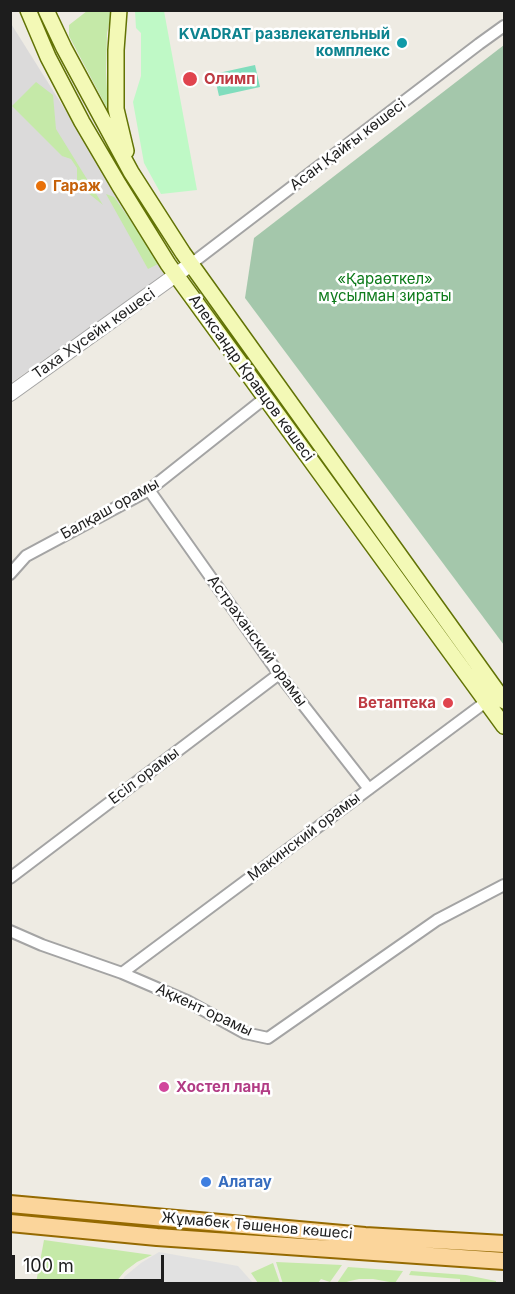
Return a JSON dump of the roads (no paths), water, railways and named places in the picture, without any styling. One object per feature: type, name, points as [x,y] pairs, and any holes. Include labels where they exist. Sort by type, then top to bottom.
[{"type":"main road","name":"Александр Кравцов көшесі","points":[[28,10],[48,57],[82,122],[177,275],[504,726]]},
{"type":"main road","points":[[119,10],[116,108],[131,172]]},
{"type":"main road","name":"Александр Кравцов көшесі","points":[[52,13],[64,48],[131,172],[191,264],[504,701]]},
{"type":"main road","points":[[36,30],[52,13]]},
{"type":"main road","name":"Жұмабек Тәшенов көшесі","points":[[10,1204],[356,1235],[504,1244]]},
{"type":"main road","name":"Жұмабек Тәшенов көшесі","points":[[10,1223],[157,1237],[504,1261]]},
{"type":"street","name":"Асан Қайғы көшесі","points":[[191,264],[504,26]]},
{"type":"street","name":"Таха Хусейн көшесі","points":[[10,394],[191,264]]},
{"type":"street","name":"Балқаш орамы","points":[[10,574],[26,556],[149,490],[266,398]]},
{"type":"street","name":"Астраханский орамы","points":[[149,490],[279,675],[369,789]]},
{"type":"street","name":"Есіл орамы","points":[[10,878],[279,675]]},
{"type":"street","name":"Макинский орамы","points":[[122,973],[487,701]]},
{"type":"street","name":"Ақкент орамы","points":[[10,931],[42,945],[122,973],[187,1001],[244,1033],[268,1038],[437,920],[504,885]]},
{"type":"place","name":"KVADRAT развлекательный комплекс","points":[[402,43]]},
{"type":"place","name":"Олимп","points":[[190,79]]},
{"type":"place","name":"Гараж","points":[[41,186]]},
{"type":"place","name":"Ветаптека","points":[[448,703]]},
{"type":"place","name":"Хостел ланд","points":[[164,1087]]},
{"type":"place","name":"Алатау","points":[[206,1182]]},
{"type":"park label","name":"«Қараөткел» мұсылман зираты","points":[[385,288]]}]
